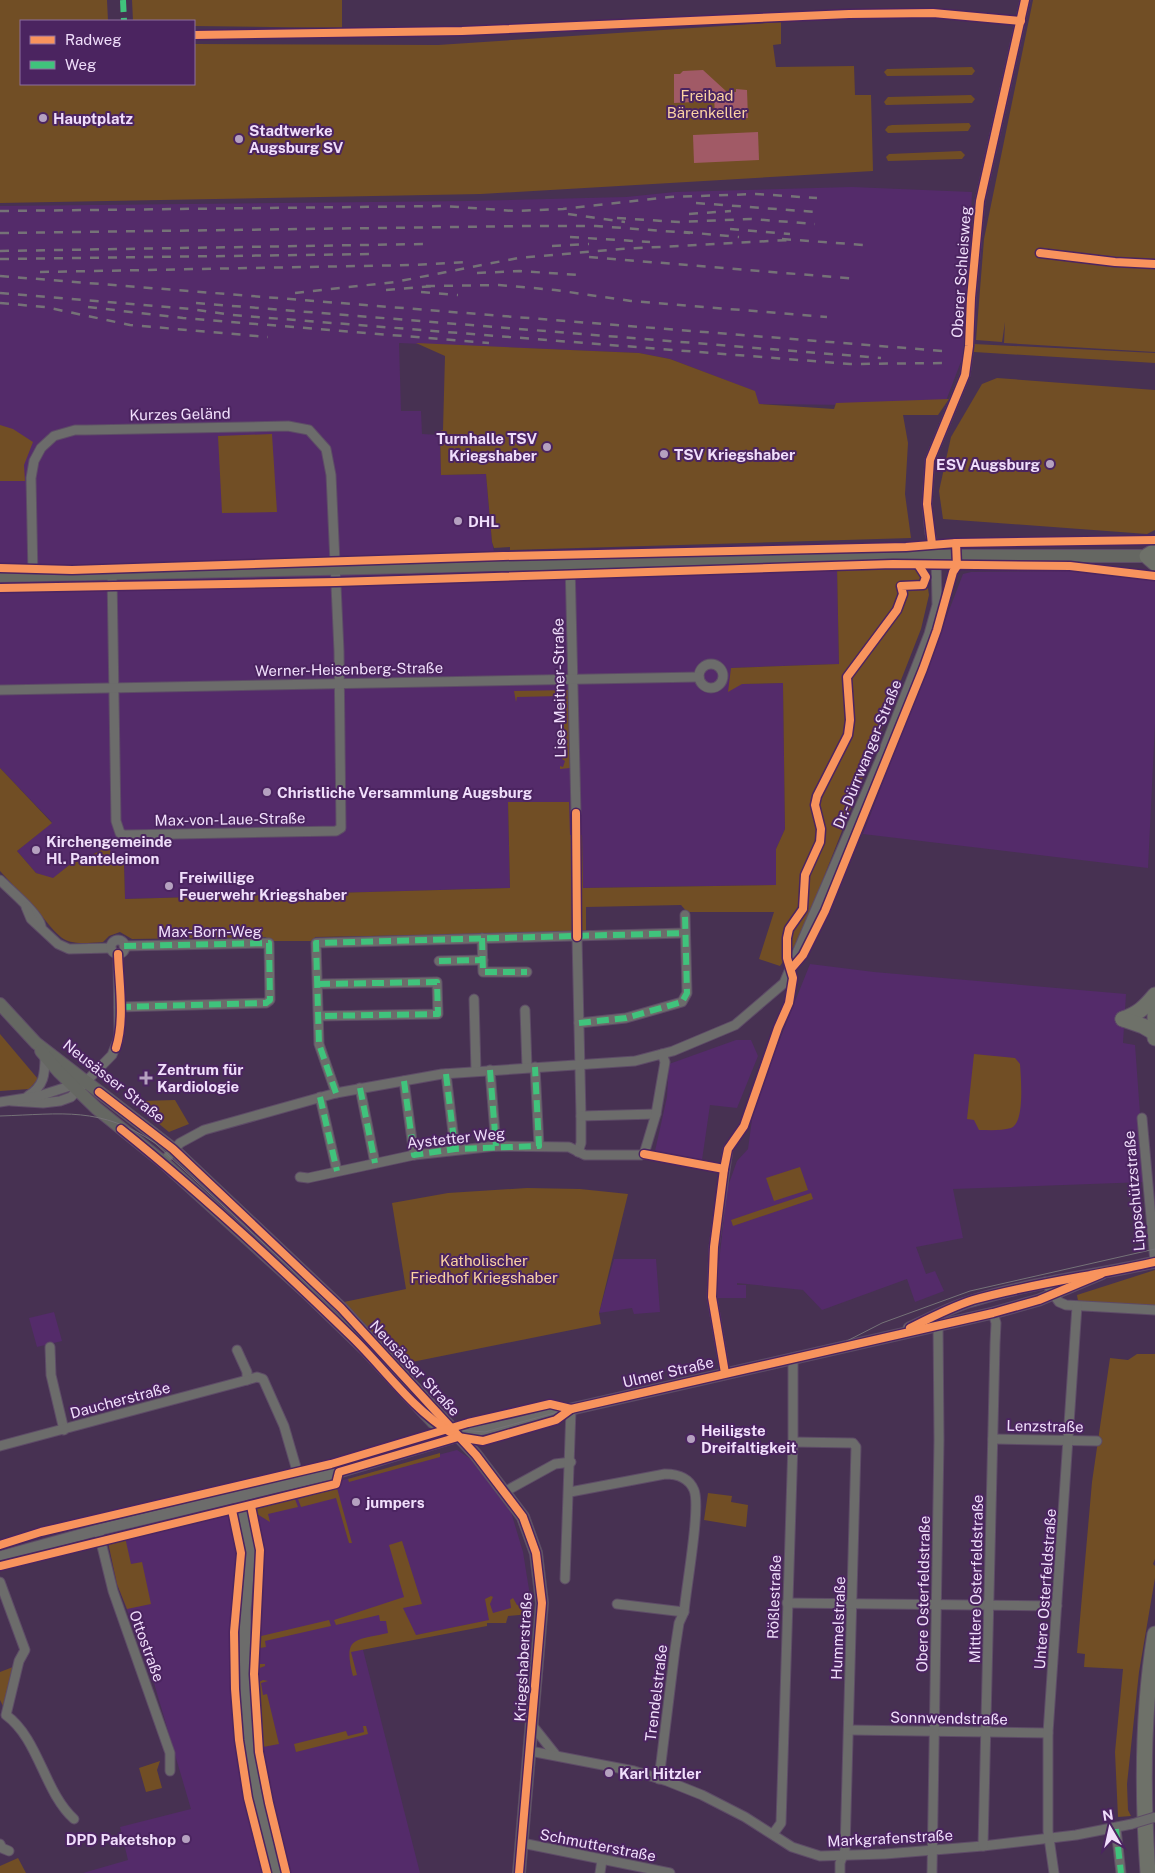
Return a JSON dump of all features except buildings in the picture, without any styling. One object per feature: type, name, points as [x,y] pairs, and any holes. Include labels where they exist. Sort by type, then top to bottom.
[{"type":"highway","points":[[1155,995],[1144,1009],[1123,1019],[1155,1032]]},
{"type":"highway","points":[[1155,1006],[1155,1038]]},
{"type":"highway","points":[[1147,1868],[1143,1747],[1147,1687],[1155,1634]]},
{"type":"main road","points":[[0,576],[334,570],[570,562],[936,556],[1153,556]]},
{"type":"main road","name":"Neusässer Straße","points":[[0,1004],[78,1086],[173,1150],[341,1308],[442,1416],[458,1437]]},
{"type":"main road","name":"Neusässer Straße","points":[[36,1043],[45,1056],[317,1303],[366,1350],[433,1422],[458,1437]]},
{"type":"main road","name":"Kriegshaberstraße","points":[[458,1437],[506,1491],[523,1516],[532,1540],[540,1576],[542,1602],[540,1646],[518,1873]]},
{"type":"street","name":"Oberer Schleisweg","points":[[936,556],[930,533],[927,504],[930,460],[965,375],[969,346],[977,227],[982,192],[1025,0]]},
{"type":"street","name":"Kurzes Geländ","points":[[33,576],[31,478],[34,461],[41,448],[54,436],[75,430],[288,426],[310,430],[326,449],[329,460],[334,570]]},
{"type":"street","name":"Dr.-Dürrwanger-Straße","points":[[163,1162],[184,1140],[204,1130],[336,1093],[446,1074],[635,1060],[693,1045],[735,1025],[768,999],[787,979],[880,760],[929,634],[937,605],[936,556]]},
{"type":"street","name":"Lise-Meitner-Straße","points":[[570,562],[576,813]]},
{"type":"street","name":"Max-von-Laue-Straße","points":[[112,574],[116,821],[120,833],[124,835],[336,831],[341,828],[340,683],[334,570]]},
{"type":"street","name":"Werner-Heisenberg-Straße","points":[[0,690],[699,677]]},
{"type":"street","points":[[0,880],[26,907],[31,919],[41,926],[58,944],[69,949],[114,951],[119,1007],[116,1048],[107,1062],[78,1086],[72,1097],[60,1101],[11,1101]]},
{"type":"street","points":[[579,1023],[626,1018],[682,1002],[687,992],[685,915]]},
{"type":"street","points":[[336,1093],[319,1044],[316,943],[685,933]]},
{"type":"street","points":[[577,936],[581,1116],[581,1143],[578,1152]]},
{"type":"street","points":[[482,938],[483,972],[527,972]]},
{"type":"street","name":"Max-Born-Weg","points":[[114,951],[123,952],[124,946],[269,943],[270,1000],[266,1003],[119,1007]]},
{"type":"street","points":[[439,961],[483,960]]},
{"type":"street","points":[[318,984],[437,982],[438,990],[438,1014],[319,1016]]},
{"type":"street","points":[[474,999],[476,1071]]},
{"type":"street","points":[[525,1010],[539,1146]]},
{"type":"street","name":"Aystetter Weg","points":[[300,1177],[308,1178],[414,1155],[496,1146],[569,1147],[586,1155],[644,1154],[656,1114],[665,1062],[662,1054]]},
{"type":"street","points":[[23,1099],[36,1090],[43,1082],[45,1056]]},
{"type":"street","points":[[490,1070],[496,1146]]},
{"type":"street","points":[[446,1074],[455,1149]]},
{"type":"street","points":[[404,1081],[414,1155]]},
{"type":"street","points":[[0,1102],[23,1099],[78,1086]]},
{"type":"street","points":[[360,1088],[375,1163]]},
{"type":"street","points":[[320,1097],[337,1171]]},
{"type":"street","points":[[581,1116],[656,1114]]},
{"type":"street","name":"Lippschützstraße","points":[[1142,1118],[1155,1262]]},
{"type":"street","points":[[725,1373],[712,1297],[714,1247],[728,1149]]},
{"type":"street","name":"Ulmer Straße","points":[[938,1320],[971,1301],[1045,1282],[1101,1274],[1155,1262]]},
{"type":"street","name":"Ulmer Straße","points":[[0,1557],[98,1530],[300,1482],[475,1431],[889,1336],[938,1320],[993,1313],[1053,1295],[1101,1274]]},
{"type":"street","points":[[1045,1282],[1059,1302],[1077,1306],[1155,1310]]},
{"type":"street","name":"Untere Osterfeldstraße","points":[[1054,1873],[1049,1838],[1048,1733],[1077,1306]]},
{"type":"street","name":"Mittlere Osterfeldstraße","points":[[983,1846],[996,1323],[993,1313]]},
{"type":"street","name":"Obere Osterfeldstraße","points":[[932,1873],[938,1320]]},
{"type":"street","points":[[50,1347],[50,1375],[64,1430]]},
{"type":"street","points":[[237,1350],[247,1372],[247,1380],[257,1377],[263,1379],[284,1426],[300,1482]]},
{"type":"street","name":"Rößlestraße","points":[[773,1834],[780,1823],[793,1442],[793,1358]]},
{"type":"street","name":"Daucherstraße","points":[[0,1446],[247,1380]]},
{"type":"street","points":[[565,1579],[570,1492],[571,1409]]},
{"type":"street","name":"Lenzstraße","points":[[993,1439],[1097,1441]]},
{"type":"street","name":"Hummelstraße","points":[[793,1442],[853,1443],[856,1447],[849,1730],[843,1856],[840,1862],[840,1873]]},
{"type":"street","points":[[506,1491],[555,1464],[570,1462]]},
{"type":"street","name":"Trendelstraße","points":[[570,1492],[665,1474],[681,1477],[691,1485],[694,1492],[695,1517],[684,1612],[678,1623],[659,1779]]},
{"type":"street","points":[[239,1497],[250,1549],[245,1611],[246,1717],[255,1788],[276,1873]]},
{"type":"street","name":"Ottostraße","points":[[98,1530],[113,1591],[170,1753],[170,1771]]},
{"type":"street","points":[[0,1582],[24,1650],[3,1717],[12,1720],[32,1750],[62,1808],[74,1819]]},
{"type":"street","points":[[617,1604],[684,1612]]},
{"type":"street","points":[[787,1604],[1057,1606]]},
{"type":"street","points":[[532,1725],[556,1754]]},
{"type":"street","name":"Sonnwendstraße","points":[[849,1730],[1048,1733]]},
{"type":"street","name":"Markgrafenstraße","points":[[530,1751],[556,1754],[659,1779],[722,1805],[773,1834],[792,1848],[810,1854],[843,1856],[983,1846],[1116,1829],[1155,1817]]},
{"type":"street","points":[[1116,1829],[1121,1873]]},
{"type":"street","name":"Schmutterstraße","points":[[522,1843],[670,1873]]},
{"type":"street","points":[[0,1844],[2,1848],[9,1851]]},
{"type":"street","points":[[600,1873],[602,1860]]},
{"type":"shaded area","points":[[703,70],[727,92],[736,92],[736,89],[747,90],[748,118],[715,119],[714,94],[707,88],[693,102],[674,103],[674,74],[680,74],[683,71]]},
{"type":"shaded area","points":[[758,132],[759,160],[694,163],[693,135]]},
{"type":"shaded area","points":[[852,187],[972,192],[965,351],[944,406],[758,404],[754,391],[670,359],[639,353],[399,343],[401,411],[421,411],[422,434],[440,435],[441,475],[486,474],[492,542],[499,577],[837,567],[839,664],[731,668],[742,684],[783,683],[785,829],[776,849],[777,885],[583,888],[582,836],[570,835],[508,803],[510,888],[125,899],[124,864],[111,864],[110,846],[83,859],[81,855],[53,879],[36,873],[17,851],[52,822],[0,768],[0,206],[466,201],[626,197],[675,192]]},
{"type":"shaded area","points":[[1074,571],[1155,581],[1155,724],[1148,868],[863,834],[963,574],[971,572]]},
{"type":"shaded area","points":[[810,964],[874,972],[1126,994],[1123,1043],[1135,1045],[1145,1182],[953,1189],[963,1238],[916,1247],[926,1274],[935,1271],[944,1291],[915,1302],[907,1279],[822,1310],[803,1290],[737,1283],[737,1285],[746,1285],[746,1298],[717,1298],[717,1281],[727,1189],[737,1161],[748,1149],[754,1104]]},
{"type":"shaded area","points":[[736,1040],[751,1040],[758,1056],[737,1108],[710,1105],[702,1160],[655,1151],[667,1097],[669,1064]]},
{"type":"shaded area","points":[[614,1259],[656,1259],[660,1312],[634,1314],[632,1308],[599,1313]]},
{"type":"shaded area","points":[[54,1312],[62,1341],[37,1347],[29,1318]]},
{"type":"shaded area","points":[[457,1450],[472,1460],[511,1512],[523,1552],[531,1602],[517,1607],[496,1619],[362,1646],[420,1873],[83,1873],[128,1860],[120,1827],[191,1809],[149,1666],[117,1584],[108,1542]]},
{"type":"green space","name":"Freibad Bärenkeller","points":[[0,0],[107,0],[108,20],[20,20],[20,85],[195,85],[195,44],[438,45],[781,22],[781,44],[773,45],[776,67],[854,66],[855,95],[871,95],[873,171],[481,194],[0,203]]},
{"type":"green space","points":[[132,0],[342,0],[342,28],[195,26],[195,20],[133,20]]},
{"type":"green space","points":[[1033,0],[1155,0],[1155,352],[1004,343],[1005,322],[1002,342],[976,340],[984,239]]},
{"type":"green space","points":[[972,67],[975,71],[972,75],[887,76],[884,72],[887,69]]},
{"type":"green space","points":[[971,95],[975,99],[972,103],[886,105],[884,102],[888,97]]},
{"type":"green space","points":[[969,123],[971,126],[968,131],[888,133],[885,130],[888,126],[892,125]]},
{"type":"green space","points":[[961,151],[965,155],[962,159],[888,161],[886,157],[889,154]]},
{"type":"green space","name":"TSV Kriegshaber","points":[[416,343],[639,353],[670,359],[755,391],[759,404],[834,409],[836,403],[949,399],[938,415],[903,415],[908,443],[905,494],[911,538],[510,550],[510,547],[494,548],[492,542],[486,474],[441,475],[440,431],[443,430],[445,356]]},
{"type":"green space","points":[[974,344],[1155,353],[1155,363],[974,352]]},
{"type":"green space","name":"ESV Augsburg","points":[[997,378],[1155,390],[1155,530],[1147,534],[943,519],[939,491],[951,437],[982,384]]},
{"type":"green space","points":[[0,425],[13,429],[33,442],[24,465],[25,481],[0,481]]},
{"type":"green space","points":[[272,434],[277,512],[222,513],[218,436]]},
{"type":"green space","points":[[837,567],[919,569],[927,582],[929,595],[921,629],[800,938],[780,966],[759,959],[774,912],[687,912],[681,905],[586,907],[586,932],[315,937],[314,941],[267,941],[266,937],[132,939],[120,932],[109,936],[103,942],[80,943],[66,940],[54,931],[34,907],[13,890],[13,885],[0,871],[0,768],[52,823],[17,851],[36,873],[53,878],[82,855],[83,859],[110,846],[111,864],[124,864],[125,899],[510,888],[508,802],[569,802],[570,835],[582,835],[583,888],[776,885],[776,849],[785,829],[783,683],[742,684],[728,692],[731,668],[839,664]]},
{"type":"green space","points":[[568,690],[570,768],[560,769],[560,766],[563,767],[565,761],[562,759],[565,748],[562,742],[564,739],[562,737],[564,727],[562,720],[564,718],[560,710],[564,709],[564,701],[561,701],[561,696],[517,697],[516,702],[514,691]]},
{"type":"green space","points":[[0,1034],[38,1079],[29,1089],[0,1091]]},
{"type":"green space","points":[[974,1054],[1015,1058],[1020,1064],[1020,1109],[1018,1118],[1011,1128],[979,1130],[974,1120],[967,1119]]},
{"type":"green space","points":[[175,1100],[189,1124],[169,1132],[142,1110],[142,1101]]},
{"type":"green space","points":[[800,1167],[808,1190],[774,1201],[766,1178]]},
{"type":"green space","name":"Katholischer Friedhof Kriegshaber","points":[[527,1188],[580,1189],[628,1194],[599,1313],[601,1324],[402,1364],[344,1302],[406,1289],[392,1203],[448,1193]]},
{"type":"green space","points":[[811,1193],[813,1199],[733,1226],[731,1220]]},
{"type":"green space","points":[[1155,1270],[1155,1305],[1078,1301],[1077,1295]]},
{"type":"green space","points":[[1137,1354],[1155,1354],[1155,1559],[1153,1564],[1155,1566],[1155,1578],[1139,1672],[1127,1784],[1128,1810],[1131,1816],[1118,1817],[1115,1752],[1123,1669],[1084,1667],[1085,1654],[1077,1653],[1092,1482],[1110,1358],[1128,1360]]},
{"type":"green space","points":[[440,1453],[440,1457],[349,1482],[348,1479]]},
{"type":"green space","points":[[337,1488],[352,1543],[349,1543],[336,1498],[301,1507],[298,1499]]},
{"type":"green space","points":[[708,1493],[732,1496],[731,1502],[748,1505],[746,1527],[704,1520]]},
{"type":"green space","points":[[295,1499],[298,1507],[268,1514],[270,1522],[257,1514],[256,1509]]},
{"type":"green space","points":[[125,1537],[131,1564],[142,1562],[151,1604],[127,1609],[117,1584],[108,1542]]},
{"type":"green space","points":[[402,1541],[422,1604],[403,1608],[416,1635],[489,1620],[485,1599],[491,1596],[493,1597],[490,1604],[493,1613],[511,1608],[510,1600],[513,1598],[517,1605],[531,1609],[531,1614],[508,1616],[506,1623],[487,1623],[487,1626],[351,1652],[357,1675],[353,1676],[349,1654],[354,1642],[367,1637],[388,1633],[386,1621],[380,1621],[379,1615],[336,1625],[334,1620],[404,1597],[389,1545]]},
{"type":"green space","points":[[329,1620],[331,1626],[265,1641],[266,1647],[260,1648],[260,1664],[265,1664],[265,1666],[257,1669],[257,1637]]},
{"type":"green space","points":[[13,1667],[3,1706],[0,1700],[0,1672]]},
{"type":"green space","points":[[263,1680],[268,1681],[261,1683],[263,1695],[267,1694],[279,1744],[263,1747],[257,1683]]},
{"type":"green space","points":[[363,1726],[366,1726],[368,1734],[296,1752],[294,1744],[346,1731],[348,1736],[364,1732]]},
{"type":"green space","points":[[160,1761],[157,1770],[162,1788],[146,1792],[139,1768]]},
{"type":"green space","points":[[18,1858],[26,1873],[0,1873],[0,1866]]},
{"type":"tram line","points":[[0,1116],[62,1114],[98,1118],[135,1131],[155,1143],[372,1344],[440,1418],[451,1427],[459,1430],[485,1432],[587,1404],[822,1349],[843,1343],[882,1323],[970,1291],[1155,1249]]},
{"type":"railway","points":[[0,211],[444,206],[515,211],[563,209],[670,197],[756,194],[817,198]]},
{"type":"railway","points":[[696,203],[816,212]]},
{"type":"railway","points":[[689,214],[731,211]]},
{"type":"railway","points":[[568,214],[625,222]]},
{"type":"railway","points":[[617,218],[679,222],[751,219],[815,224]]},
{"type":"railway","points":[[0,233],[531,226],[596,226],[690,233]]},
{"type":"railway","points":[[730,229],[790,234]]},
{"type":"railway","points":[[684,232],[739,237]]},
{"type":"railway","points":[[570,237],[650,242]]},
{"type":"railway","points":[[782,239],[864,245]]},
{"type":"railway","points":[[295,293],[395,282],[518,258],[621,249],[789,240]]},
{"type":"railway","points":[[0,251],[423,244]]},
{"type":"railway","points":[[552,246],[589,244]]},
{"type":"railway","points":[[0,259],[376,254]]},
{"type":"railway","points":[[589,257],[858,279]]},
{"type":"railway","points":[[40,272],[412,265],[467,262]]},
{"type":"railway","points":[[477,273],[520,271],[578,275]]},
{"type":"railway","points":[[0,276],[943,351]]},
{"type":"railway","points":[[426,286],[499,285],[555,290],[631,301],[827,317]]},
{"type":"railway","points":[[386,290],[434,286]]},
{"type":"railway","points":[[421,292],[458,295]]},
{"type":"railway","points":[[0,293],[190,309],[232,315],[850,364],[950,363]]},
{"type":"railway","points":[[0,303],[45,307],[130,325],[268,337]]},
{"type":"railway","points":[[196,303],[881,358]]},
{"type":"railway","points":[[88,307],[183,318],[489,343]]},
{"type":"marked path","points":[[123,0],[124,20]]},
{"type":"marked path","points":[[579,1023],[626,1018],[682,1002],[687,993],[685,915]]},
{"type":"marked path","points":[[336,1093],[319,1044],[316,943],[685,933]]},
{"type":"marked path","points":[[482,938],[483,972],[527,972]]},
{"type":"marked path","points":[[119,1007],[266,1003],[270,1000],[269,943],[124,946]]},
{"type":"marked path","points":[[439,961],[483,960]]},
{"type":"marked path","points":[[318,984],[437,982],[438,1014],[319,1016]]},
{"type":"marked path","points":[[404,1081],[414,1155],[455,1149],[539,1146],[535,1067]]},
{"type":"marked path","points":[[490,1070],[496,1146]]},
{"type":"marked path","points":[[446,1074],[455,1149]]},
{"type":"marked path","points":[[360,1088],[375,1163]]},
{"type":"marked path","points":[[320,1097],[337,1171]]},
{"type":"marked path","points":[[1116,1829],[1121,1873]]},
{"type":"cycle path","points":[[932,544],[927,504],[930,460],[965,375],[980,201],[1025,0]]},
{"type":"cycle path","points":[[195,35],[462,31],[849,14],[933,13],[1021,21]]},
{"type":"cycle path","points":[[1040,253],[1115,262],[1155,264]]},
{"type":"cycle path","points":[[0,568],[72,570],[503,556],[906,547],[956,543],[1155,540]]},
{"type":"cycle path","points":[[791,969],[803,955],[825,911],[923,669],[937,630],[953,572],[957,566],[956,543]]},
{"type":"cycle path","points":[[0,588],[336,582],[893,564],[1070,566],[1155,576]]},
{"type":"cycle path","points":[[725,1373],[712,1297],[714,1247],[728,1149],[744,1126],[778,1028],[789,1003],[793,978],[787,958],[787,938],[789,929],[803,909],[805,875],[820,842],[821,829],[815,805],[817,796],[848,735],[850,720],[847,677],[897,610],[903,594],[901,586],[923,585],[926,577],[919,566]]},
{"type":"cycle path","points":[[576,813],[577,937]]},
{"type":"cycle path","points":[[116,1048],[121,1014],[118,954]]},
{"type":"cycle path","points":[[99,1092],[173,1149],[341,1308],[476,1455],[523,1517],[536,1553],[542,1603],[519,1873]]},
{"type":"cycle path","points":[[121,1129],[210,1204],[268,1257],[352,1337],[423,1412],[450,1432]]},
{"type":"cycle path","points":[[644,1154],[724,1169]]},
{"type":"cycle path","points":[[910,1328],[949,1309],[973,1300],[1018,1289],[1155,1262]]},
{"type":"cycle path","points":[[0,1566],[336,1484],[339,1472],[458,1437],[483,1441],[556,1420],[571,1409],[993,1313],[1039,1300],[1101,1274]]},
{"type":"cycle path","points":[[0,1545],[41,1532],[331,1464],[468,1423],[550,1404],[571,1409]]},
{"type":"cycle path","points":[[251,1506],[260,1550],[254,1674],[259,1752],[286,1873]]},
{"type":"cycle path","points":[[232,1510],[241,1553],[234,1632],[235,1689],[239,1740],[248,1798],[267,1873]]},
{"type":"place","name":"Hauptplatz","points":[[43,118]]},
{"type":"place","name":"Stadtwerke Augsburg SV","points":[[239,139]]},
{"type":"place","name":"Turnhalle TSV Kriegshaber","points":[[547,447]]},
{"type":"place","name":"TSV Kriegshaber","points":[[664,454]]},
{"type":"place","name":"ESV Augsburg","points":[[1050,464]]},
{"type":"place","name":"DHL","points":[[458,521]]},
{"type":"place","name":"Christliche Versammlung Augsburg","points":[[267,792]]},
{"type":"place","name":"Kirchengemeinde Hl. Panteleimon","points":[[36,850]]},
{"type":"place","name":"Freiwillige Feuerwehr Kriegshaber","points":[[169,886]]},
{"type":"place","name":"Zentrum für Kardiologie","points":[[146,1078]]},
{"type":"place","name":"Heiligste Dreifaltigkeit","points":[[691,1439]]},
{"type":"place","name":"jumpers","points":[[356,1502]]},
{"type":"place","name":"Karl Hitzler","points":[[609,1773]]},
{"type":"place","name":"DPD Paketshop","points":[[186,1839]]}]
